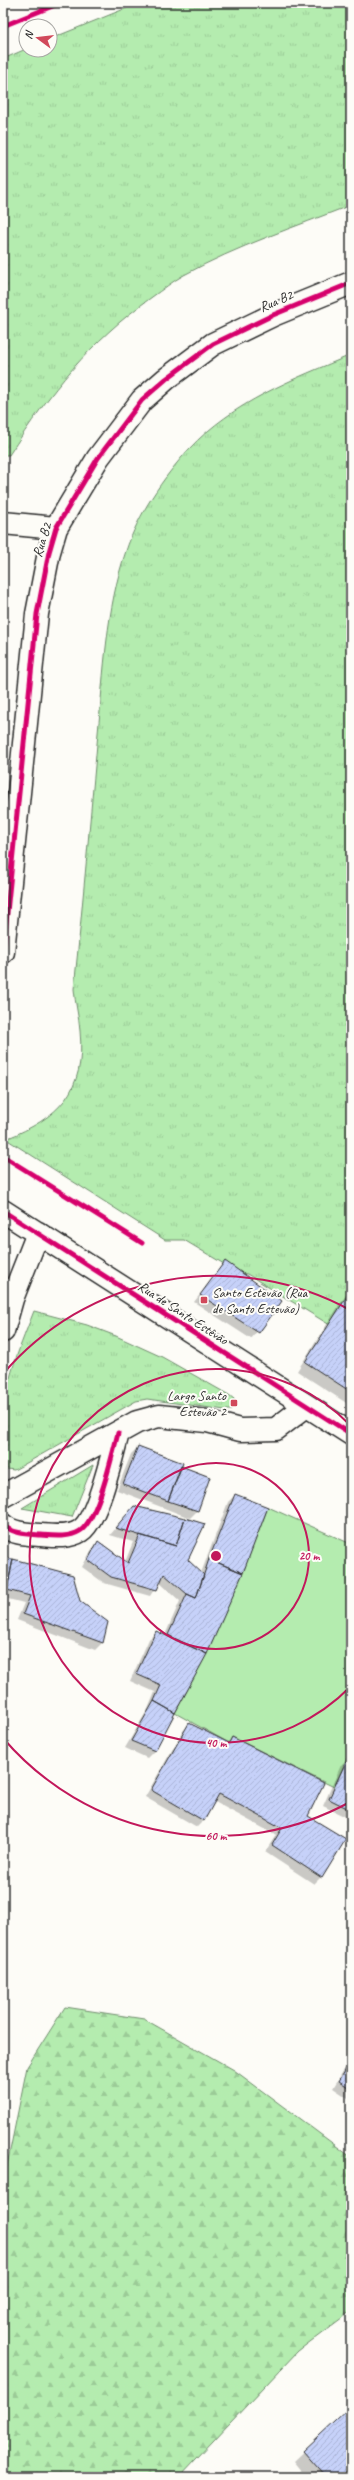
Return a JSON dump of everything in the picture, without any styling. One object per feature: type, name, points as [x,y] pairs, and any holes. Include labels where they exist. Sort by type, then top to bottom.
[{"type":"street","name":"Rua B2","points":[[3,952],[37,614],[48,552],[56,528],[98,458],[142,400],[166,379],[213,344],[273,315],[351,283]]},
{"type":"street","points":[[3,523],[56,528]]},
{"type":"street","name":"Rua de Santo Estêvão","points":[[3,1211],[351,1434]]},
{"type":"street","points":[[3,1331],[12,1299],[38,1233]]},
{"type":"street","points":[[3,1496],[137,1422],[159,1416],[207,1421],[240,1430],[276,1429],[306,1406]]},
{"type":"street","points":[[3,1525],[15,1532],[49,1536],[65,1536],[85,1528],[90,1520],[108,1474],[118,1433]]},
{"type":"green space","points":[[139,3],[351,3],[351,205],[266,237],[204,265],[176,280],[129,314],[90,350],[56,389],[9,455],[3,455],[3,59],[18,52],[18,58],[58,58],[58,36]]},
{"type":"green space","points":[[351,355],[351,1338],[247,1274],[239,1273],[184,1240],[165,1240],[6,1139],[25,1131],[54,1111],[65,1100],[73,1086],[78,1071],[81,1052],[80,1031],[74,989],[104,664],[114,595],[119,573],[131,537],[144,510],[161,484],[189,449],[206,432],[244,405],[265,393],[307,373]]},
{"type":"green space","points":[[34,1311],[87,1325],[116,1336],[162,1357],[229,1395],[234,1399],[235,1404],[231,1410],[225,1410],[147,1399],[136,1401],[14,1470],[7,1469],[4,1461],[3,1449],[5,1401],[16,1357]]},
{"type":"green space","points":[[93,1465],[72,1517],[22,1508]]},
{"type":"green space","points":[[268,1507],[351,1544],[351,1750],[334,1787],[232,1737],[229,1743],[175,1713],[225,1612]]},
{"type":"green space","points":[[65,2007],[144,2019],[234,2070],[351,2157],[351,2311],[298,2351],[179,2477],[3,2477],[3,2185],[27,2067]]},
{"type":"building","points":[[225,1261],[282,1301],[259,1333],[200,1295]]},
{"type":"building","points":[[351,1290],[351,1392],[305,1362]]},
{"type":"building","points":[[138,1446],[183,1463],[168,1501],[123,1484]]},
{"type":"building","points":[[181,1466],[210,1477],[198,1511],[168,1501]]},
{"type":"building","points":[[235,1494],[268,1507],[243,1573],[209,1559]]},
{"type":"building","points":[[134,1506],[185,1518],[176,1546],[115,1528]]},
{"type":"building","points":[[185,1518],[205,1524],[188,1560],[204,1575],[196,1598],[187,1594],[164,1574],[157,1590],[111,1577],[88,1560],[98,1541],[128,1563],[140,1535],[176,1546]]},
{"type":"building","points":[[3,1559],[13,1559],[3,1609]]},
{"type":"building","points":[[13,1559],[73,1575],[80,1601],[108,1622],[103,1643],[23,1614],[30,1596],[7,1590]]},
{"type":"building","points":[[209,1559],[243,1573],[207,1654],[168,1635],[187,1594],[196,1598]]},
{"type":"building","points":[[156,1631],[207,1654],[175,1713],[154,1701],[161,1685],[136,1674]]},
{"type":"building","points":[[154,1701],[175,1713],[155,1751],[131,1741]]},
{"type":"building","points":[[189,1723],[229,1743],[232,1737],[324,1783],[308,1816],[346,1839],[322,1878],[272,1845],[282,1828],[219,1794],[204,1821],[151,1790]]},
{"type":"building","points":[[348,1757],[351,1758],[351,1810],[329,1799]]},
{"type":"building","points":[[351,2061],[351,2089],[339,2081]]},
{"type":"building","points":[[351,2406],[351,2477],[326,2477],[303,2451]]},
{"type":"cycle path","points":[[3,26],[60,3]]},
{"type":"cycle path","points":[[3,952],[37,614],[49,552],[56,528],[98,458],[142,400],[166,379],[213,344],[273,315],[351,283]]},
{"type":"cycle path","points":[[3,1156],[142,1243]]},
{"type":"cycle path","points":[[3,1211],[351,1434]]},
{"type":"cycle path","points":[[3,1525],[16,1532],[51,1536],[71,1535],[80,1531],[87,1525],[93,1514],[104,1486],[118,1433]]},
{"type":"place","name":"Santo Estevão (Rua de Santo Estevão)","points":[[204,1300]]},
{"type":"place","name":"Largo Santo Estevão 2","points":[[234,1403]]}]
